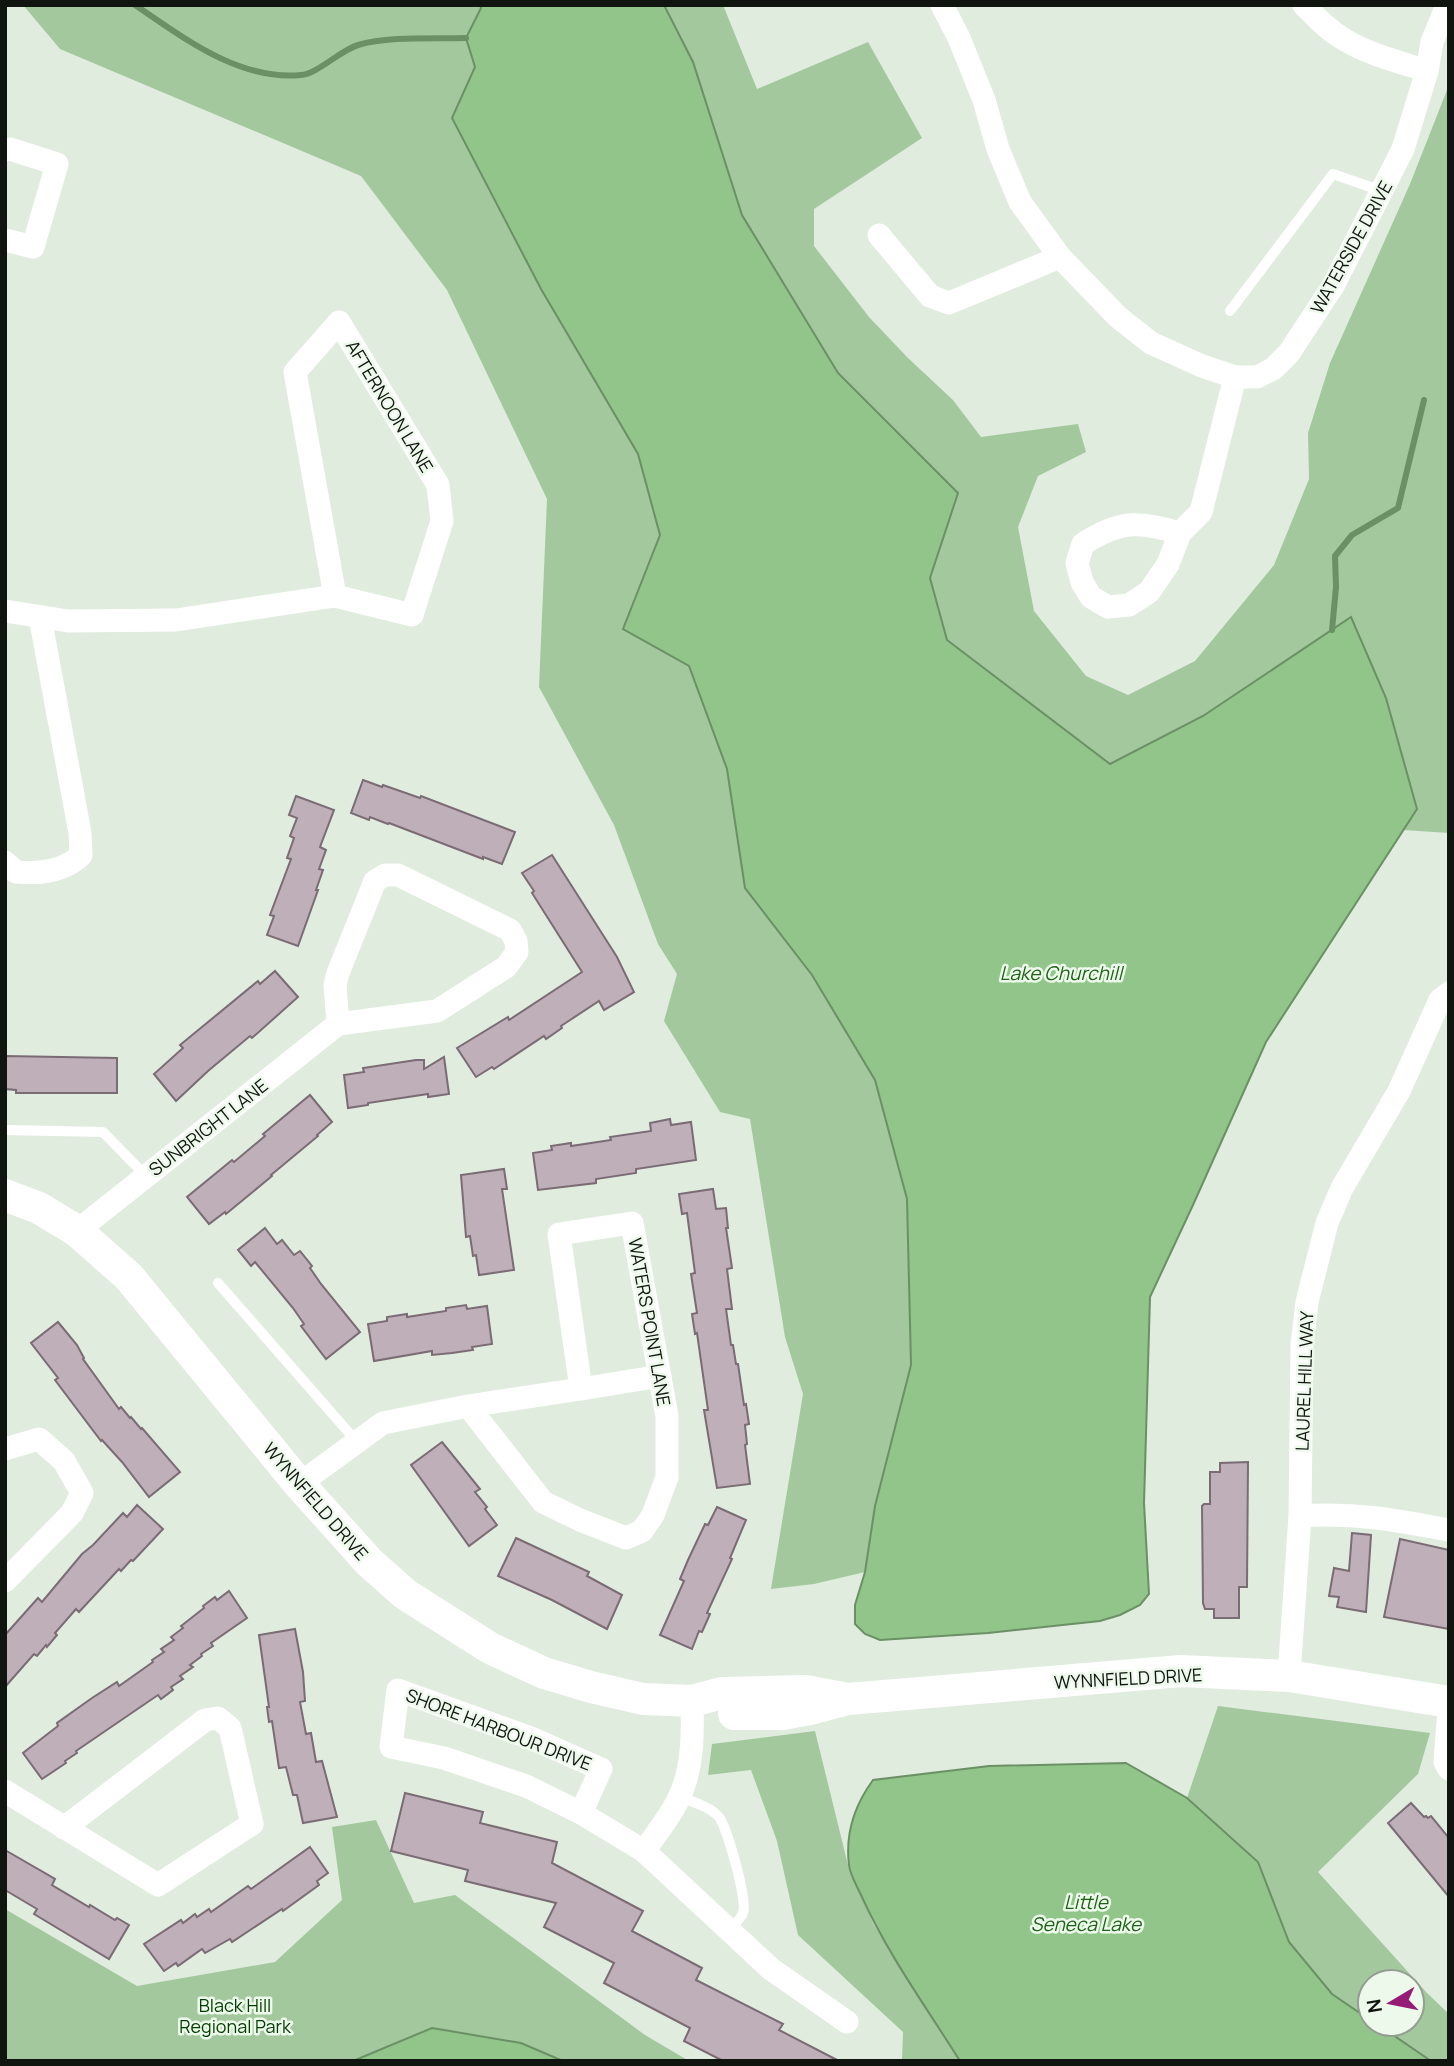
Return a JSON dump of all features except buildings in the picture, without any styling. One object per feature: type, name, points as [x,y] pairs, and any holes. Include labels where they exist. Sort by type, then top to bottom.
[{"type":"street","points":[[1304,5],[1322,24],[1347,41],[1427,71]]},
{"type":"street","name":"WATERSIDE DRIVE","points":[[948,8],[984,100],[998,149],[1020,202],[1060,257],[1118,317],[1151,343],[1202,366],[1235,377],[1257,377],[1273,369],[1289,353],[1334,286],[1403,149],[1427,71],[1432,41],[1447,5]]},
{"type":"street","points":[[5,150],[10,149],[57,164],[33,247],[5,240]]},
{"type":"street","points":[[879,235],[930,296],[949,303],[1060,257]]},
{"type":"street","name":"AFTERNOON LANE","points":[[5,611],[68,621],[176,620],[335,596],[412,615],[442,522],[438,485],[339,322],[295,372],[335,596]]},
{"type":"street","points":[[1180,533],[1142,524],[1123,525],[1102,532],[1083,544],[1077,564],[1082,582],[1091,597],[1108,607],[1129,605],[1149,592],[1168,564],[1180,533],[1201,512],[1235,377]]},
{"type":"street","points":[[5,862],[16,872],[35,874],[71,865],[81,855],[80,834],[40,617]]},
{"type":"street","points":[[385,875],[398,875],[510,930],[516,941],[517,952],[506,967],[438,1012],[338,1024],[335,985],[338,973],[375,881],[385,875]]},
{"type":"street","name":"LAUREL HILL WAY","points":[[1289,1676],[1300,1516],[1302,1344],[1307,1302],[1327,1223],[1342,1188],[1398,1091],[1440,1000],[1449,993]]},
{"type":"street","name":"SUNBRIGHT LANE","points":[[78,1231],[338,1024]]},
{"type":"street","name":"WYNNFIELD DRIVE","points":[[5,1195],[39,1208],[78,1231],[129,1278],[299,1484],[369,1562],[405,1594],[490,1648],[544,1673],[643,1699],[692,1701],[722,1693],[806,1691],[848,1699],[1181,1671],[1289,1676],[1449,1702]]},
{"type":"street","name":"WATERS POINT LANE","points":[[468,1406],[543,1502],[580,1521],[626,1538],[642,1531],[653,1515],[667,1477],[667,1416],[632,1223],[559,1234],[581,1389]]},
{"type":"street","points":[[299,1484],[383,1423],[468,1406],[660,1376]]},
{"type":"street","points":[[5,1449],[39,1439],[64,1461],[82,1493],[72,1514],[5,1581]]},
{"type":"street","points":[[1300,1516],[1335,1513],[1381,1517],[1449,1530]]},
{"type":"street","name":"SHORE HARBOUR DRIVE","points":[[581,1813],[601,1769],[531,1738],[398,1690],[391,1747],[444,1758],[526,1786],[581,1813],[644,1851],[771,1969],[847,2022]]},
{"type":"street","points":[[644,1851],[680,1797],[690,1760],[692,1701]]},
{"type":"street","points":[[1449,1710],[1444,1762],[1449,1769]]},
{"type":"street","points":[[5,1791],[64,1828],[158,1885],[252,1824],[230,1728],[218,1718],[205,1720],[64,1828]]},
{"type":"lane","points":[[1230,311],[1333,174],[1382,191]]},
{"type":"lane","points":[[5,1130],[103,1132],[146,1176]]},
{"type":"lane","points":[[218,1283],[358,1442]]},
{"type":"lane","points":[[680,1797],[704,1805],[719,1818],[727,1834],[744,1898],[743,1913],[729,1930]]},
{"type":"green space","points":[[23,5],[480,5],[466,38],[475,66],[452,119],[638,454],[660,535],[624,629],[689,665],[727,769],[745,888],[812,975],[875,1080],[907,1199],[911,1365],[875,1506],[865,1572],[814,1584],[771,1589],[803,1394],[785,1337],[750,1119],[720,1112],[664,1021],[677,974],[658,944],[614,825],[539,687],[547,499],[447,290],[361,176],[60,49]]},
{"type":"green space","points":[[664,5],[723,5],[757,89],[868,42],[922,138],[814,209],[814,246],[869,317],[953,400],[981,437],[1078,424],[1086,452],[1038,476],[1018,527],[1034,611],[1086,676],[1128,695],[1195,661],[1274,565],[1309,479],[1308,433],[1330,363],[1410,184],[1449,85],[1449,833],[1403,830],[1417,809],[1203,716],[1110,764],[947,640],[930,578],[958,493],[838,373],[742,214],[693,62]]},
{"type":"green space","points":[[1218,1706],[1430,1733],[1418,1774],[1318,1872],[1404,1968],[1356,1968],[1356,2010],[1332,1994],[1289,1942],[1258,1862],[1187,1798]]},
{"type":"green space","points":[[815,1731],[849,1869],[874,1925],[960,2061],[902,2061],[903,2032],[798,1935],[777,1841],[751,1770],[708,1775],[712,1744]]},
{"type":"green space","name":"Black Hill Regional Park","points":[[376,1820],[414,1903],[455,1895],[645,2035],[689,2061],[563,2061],[521,2043],[432,2028],[353,2061],[5,2061],[5,1909],[137,1986],[275,1962],[342,1900],[332,1827]]},
{"type":"green space","points":[[1426,1992],[1449,2014],[1449,2061],[1431,2061],[1397,2038],[1426,2038]]},
{"type":"water","name":"Lake Churchill","points":[[480,5],[664,5],[693,62],[742,215],[838,373],[958,493],[930,578],[947,640],[1110,764],[1203,716],[1351,617],[1386,698],[1417,809],[1266,1042],[1150,1297],[1144,1503],[1149,1594],[1140,1605],[1120,1615],[1100,1621],[988,1633],[880,1640],[865,1634],[855,1624],[855,1605],[865,1572],[875,1506],[911,1365],[907,1199],[875,1080],[812,975],[745,888],[727,769],[689,666],[623,629],[660,535],[638,454],[541,289],[452,118],[475,67],[466,38]]},
{"type":"water","name":"Little Seneca Lake","points":[[1126,1763],[1187,1798],[1258,1862],[1289,1942],[1332,1994],[1356,2010],[1356,2038],[1397,2038],[1431,2061],[960,2061],[871,1917],[852,1877],[848,1842],[856,1810],[873,1780],[989,1766]]},
{"type":"water","points":[[432,2028],[521,2043],[563,2061],[353,2061]]},
{"type":"waterway","points":[[135,5],[213,55],[256,71],[278,75],[307,74],[351,48],[370,42],[466,38]]},
{"type":"waterway","points":[[1332,630],[1336,587],[1335,556],[1352,535],[1398,508],[1424,400]]}]
